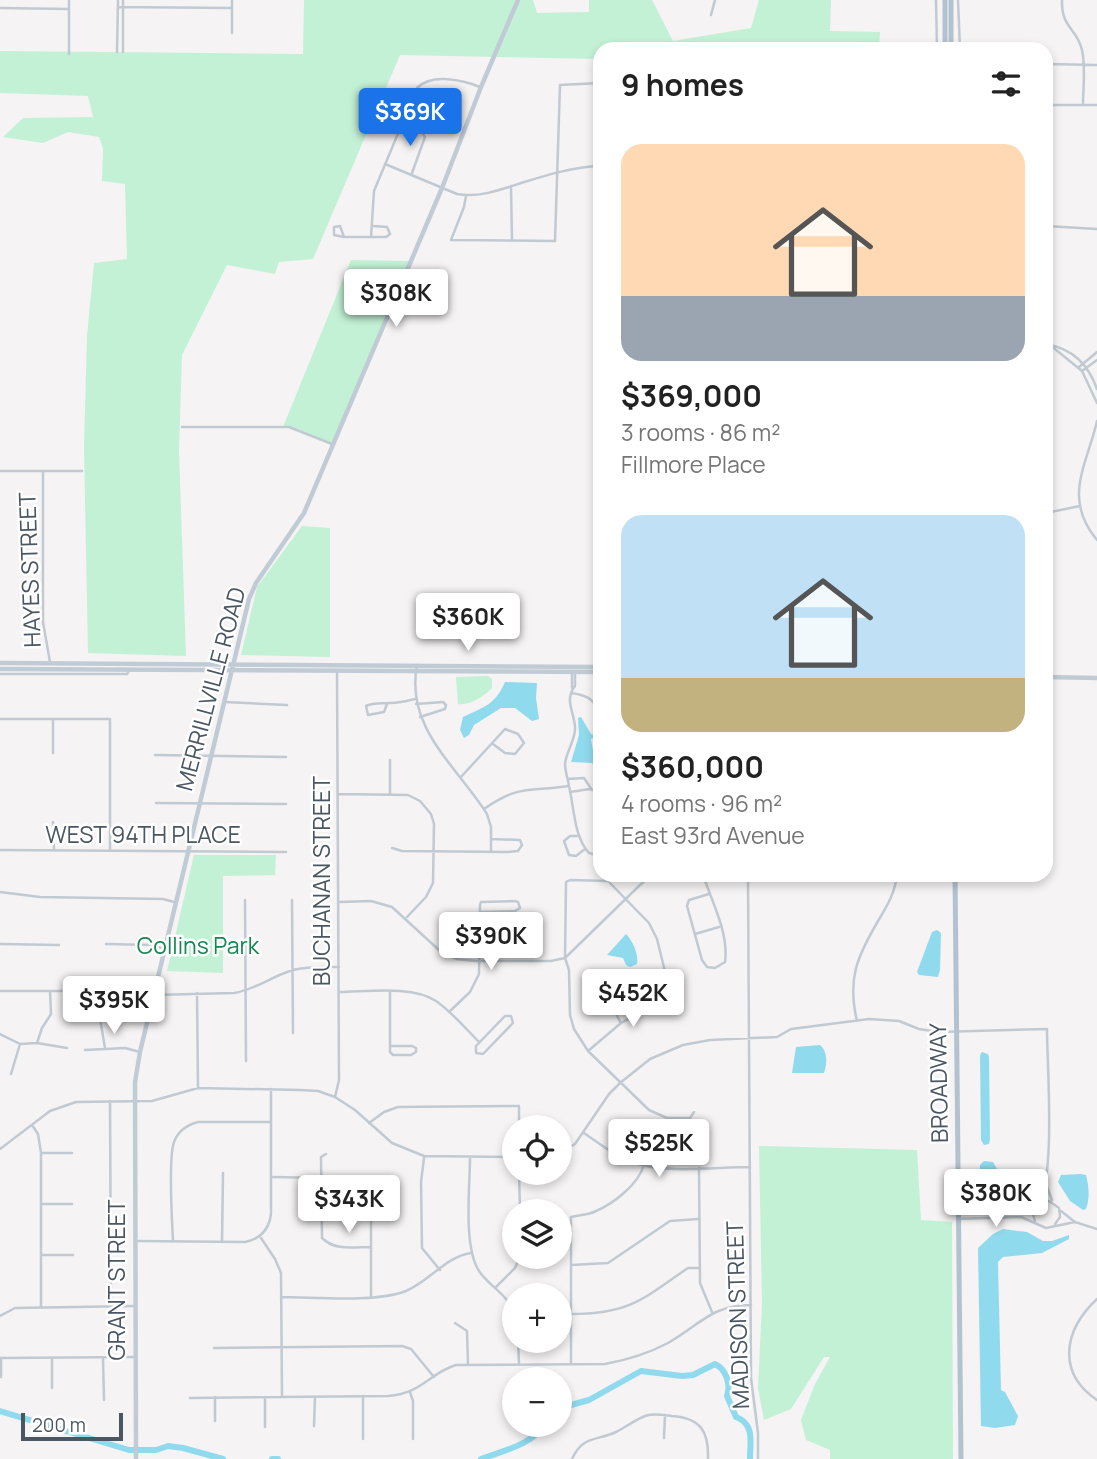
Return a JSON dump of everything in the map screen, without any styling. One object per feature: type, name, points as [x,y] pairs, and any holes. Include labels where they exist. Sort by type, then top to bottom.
[{"type":"main road","points":[[945,0],[945,42]]},
{"type":"main road","points":[[951,0],[951,42]]},
{"type":"main road","name":"BROADWAY","points":[[955,882],[961,1459]]},
{"type":"street","points":[[69,0],[69,54]]},
{"type":"street","points":[[117,52],[118,0]]},
{"type":"street","points":[[123,0],[123,52]]},
{"type":"street","points":[[232,0],[232,33]]},
{"type":"street","name":"MERRILLVILLE ROAD","points":[[134,1101],[140,1052],[153,995],[252,591],[304,513],[442,188],[518,0]]},
{"type":"street","points":[[711,15],[715,0]]},
{"type":"street","points":[[936,0],[937,42]]},
{"type":"street","points":[[958,0],[960,42]]},
{"type":"street","points":[[1062,0],[1065,23],[1080,43],[1083,105]]},
{"type":"street","points":[[118,6],[232,8]]},
{"type":"street","points":[[0,8],[69,9]]},
{"type":"street","points":[[1053,64],[1097,65]]},
{"type":"street","points":[[372,237],[372,197],[417,88],[427,80],[464,81],[481,87]]},
{"type":"street","points":[[466,196],[451,240],[555,241],[560,85],[593,83]]},
{"type":"street","points":[[1053,105],[1097,105]]},
{"type":"street","points":[[402,124],[421,131],[425,137],[412,174]]},
{"type":"street","points":[[386,164],[466,196],[556,173],[593,167]]},
{"type":"street","points":[[511,186],[512,241]]},
{"type":"street","points":[[344,237],[386,237],[390,231],[387,227],[372,226]]},
{"type":"street","points":[[1053,226],[1097,229]]},
{"type":"street","points":[[1053,345],[1064,348],[1083,363],[1097,389]]},
{"type":"street","points":[[1053,348],[1079,367],[1097,403]]},
{"type":"street","points":[[1079,367],[1097,352]]},
{"type":"street","points":[[1082,371],[1097,360]]},
{"type":"street","points":[[1097,421],[1080,474],[1080,506],[1089,529],[1097,540]]},
{"type":"street","points":[[182,427],[289,427],[332,444]]},
{"type":"street","points":[[0,471],[82,471]]},
{"type":"street","name":"HAYES STREET","points":[[43,471],[43,622],[51,666]]},
{"type":"street","points":[[1053,512],[1080,506]]},
{"type":"street","points":[[0,663],[51,666],[593,671]]},
{"type":"street","points":[[0,671],[51,666]]},
{"type":"street","points":[[0,671],[127,674],[130,666]]},
{"type":"street","name":"BUCHANAN STREET","points":[[335,1097],[339,1080],[337,667]]},
{"type":"street","points":[[416,668],[415,701],[420,717],[490,820],[491,852]]},
{"type":"street","points":[[573,670],[593,668]]},
{"type":"street","points":[[573,670],[569,704],[575,730],[565,764],[578,834],[585,849],[593,854]]},
{"type":"street","points":[[1053,677],[1097,678]]},
{"type":"street","points":[[571,693],[585,695],[593,700]]},
{"type":"street","points":[[225,702],[287,705]]},
{"type":"street","points":[[387,704],[384,712],[368,715],[368,704],[379,702],[443,702],[446,705],[445,709],[420,717]]},
{"type":"street","points":[[0,719],[110,719],[110,850]]},
{"type":"street","points":[[53,720],[53,753]]},
{"type":"street","points":[[461,777],[505,729],[517,734],[524,743],[515,754],[505,753],[492,744]]},
{"type":"street","points":[[155,755],[286,757]]},
{"type":"street","points":[[390,760],[390,794]]},
{"type":"street","points":[[568,779],[584,778],[592,789],[570,792]]},
{"type":"street","points":[[484,809],[503,795],[521,789],[569,786]]},
{"type":"street","points":[[338,794],[408,795],[420,801],[431,814],[434,824],[434,875],[431,891],[406,918]]},
{"type":"street","points":[[156,803],[286,804]]},
{"type":"street","points":[[53,822],[54,850]]},
{"type":"street","points":[[578,834],[564,841],[566,849],[573,857],[585,849]]},
{"type":"street","points":[[392,848],[402,851],[491,852],[516,852],[521,849],[520,840],[491,839]]},
{"type":"street","name":"WEST 94TH PLACE","points":[[0,850],[286,852]]},
{"type":"street","points":[[593,881],[570,880],[566,883],[565,958],[569,970],[573,1029],[588,1051],[656,1115],[690,1118],[694,1112]]},
{"type":"street","points":[[588,1051],[621,1023],[671,996],[657,939],[640,912],[609,882]]},
{"type":"street","points":[[338,902],[378,902],[392,907],[440,951],[457,959],[551,961],[565,958],[642,882]]},
{"type":"street","points":[[705,882],[720,926],[726,954],[724,962],[715,968],[707,967],[702,960],[687,906],[689,900],[709,894]]},
{"type":"street","name":"MADISON STREET","points":[[748,882],[751,1391],[758,1433],[758,1459]]},
{"type":"street","points":[[857,1021],[853,1003],[853,975],[856,964],[866,941],[892,898],[895,882]]},
{"type":"street","points":[[0,892],[40,897],[163,899],[176,902]]},
{"type":"street","points":[[245,900],[247,1061]]},
{"type":"street","points":[[292,900],[293,1033]]},
{"type":"street","points":[[449,1012],[474,986],[479,974],[480,905],[484,901],[515,901],[520,908],[514,912],[480,912]]},
{"type":"street","points":[[695,934],[720,926]]},
{"type":"street","points":[[0,944],[60,945]]},
{"type":"street","points":[[106,944],[152,945],[165,948]]},
{"type":"street","points":[[0,991],[131,990],[153,995],[245,992],[292,970],[339,967]]},
{"type":"street","points":[[618,983],[613,989],[613,1010],[621,1023]]},
{"type":"street","points":[[37,1043],[51,1014],[50,990]]},
{"type":"street","points":[[97,990],[105,1048]]},
{"type":"street","points":[[339,992],[423,994],[437,1001],[479,1042]]},
{"type":"street","points":[[390,992],[390,1046],[393,1055],[411,1055],[416,1048],[390,1046]]},
{"type":"street","points":[[197,993],[198,1088]]},
{"type":"street","points":[[505,1016],[513,1018],[513,1023],[483,1054],[476,1053],[475,1050],[479,1042],[505,1016]]},
{"type":"street","points":[[572,1146],[620,1083],[650,1059],[683,1045],[710,1040],[777,1037],[798,1028],[885,1018],[919,1029],[955,1032],[1047,1029],[1049,1140],[1046,1184],[1033,1214],[1035,1222]]},
{"type":"street","points":[[0,1034],[20,1044],[37,1043],[67,1048]]},
{"type":"street","points":[[11,1074],[20,1044]]},
{"type":"street","points":[[85,1049],[125,1048],[140,1052]]},
{"type":"street","points":[[0,1149],[50,1111],[67,1104],[158,1100],[198,1088],[271,1089],[309,1090],[335,1097],[355,1110],[392,1143],[424,1156],[502,1157]]},
{"type":"street","points":[[134,1241],[245,1242],[260,1237],[270,1220],[271,1089]]},
{"type":"street","points":[[110,1101],[111,1306]]},
{"type":"street","name":"GRANT STREET","points":[[134,1101],[135,1457]]},
{"type":"street","points":[[369,1123],[384,1112],[398,1107],[519,1106],[519,1115]]},
{"type":"street","points":[[173,1241],[172,1152],[173,1143],[181,1131],[198,1122],[271,1122]]},
{"type":"street","points":[[32,1125],[38,1135],[41,1153],[41,1307]]},
{"type":"street","points":[[584,1133],[617,1155],[644,1165],[662,1168],[750,1167]]},
{"type":"street","points":[[41,1153],[72,1153]]},
{"type":"street","points":[[326,1154],[321,1157],[322,1238],[329,1245],[338,1247],[370,1247]]},
{"type":"street","points":[[424,1156],[421,1241],[427,1257],[440,1270]]},
{"type":"street","points":[[470,1157],[471,1253],[485,1279],[502,1294]]},
{"type":"street","points":[[572,1217],[591,1213],[602,1207],[639,1178],[644,1165]]},
{"type":"street","points":[[699,1167],[700,1283],[712,1312]]},
{"type":"street","points":[[222,1242],[223,1173]]},
{"type":"street","points":[[271,1177],[322,1178]]},
{"type":"street","points":[[1046,1184],[1059,1208],[1075,1222],[1097,1229]]},
{"type":"street","points":[[371,1190],[371,1297]]},
{"type":"street","points":[[959,1211],[1024,1210],[1045,1200],[1054,1202]]},
{"type":"street","points":[[41,1204],[72,1204]]},
{"type":"street","points":[[1055,1225],[1060,1217],[1059,1208]]},
{"type":"street","points":[[959,1219],[1021,1217],[1046,1228],[1075,1222]]},
{"type":"street","points":[[572,1265],[608,1263],[670,1221],[699,1219]]},
{"type":"street","points":[[260,1237],[281,1273],[282,1397]]},
{"type":"street","points":[[281,1297],[371,1297],[402,1293],[416,1287],[457,1256],[471,1253]]},
{"type":"street","points":[[42,1255],[73,1255]]},
{"type":"street","points":[[572,1314],[602,1314],[633,1305],[688,1268],[700,1268]]},
{"type":"street","points":[[495,1288],[514,1269]]},
{"type":"street","points":[[1097,1299],[1076,1322],[1069,1342],[1069,1355],[1077,1380],[1086,1392],[1097,1400]]},
{"type":"street","points":[[190,1398],[394,1396],[410,1392],[449,1367],[468,1364],[618,1362],[654,1350],[712,1312],[727,1306],[751,1305]]},
{"type":"street","points":[[0,1316],[15,1308],[135,1306]]},
{"type":"street","points":[[455,1322],[467,1331],[468,1364]]},
{"type":"street","points":[[214,1348],[402,1346],[411,1349],[434,1377]]},
{"type":"street","points":[[519,1353],[519,1364]]},
{"type":"street","points":[[571,1353],[571,1364]]},
{"type":"street","points":[[103,1357],[104,1400]]},
{"type":"street","points":[[1,1377],[0,1358],[135,1357]]},
{"type":"street","points":[[52,1358],[52,1388]]},
{"type":"street","points":[[410,1392],[413,1401],[413,1439]]},
{"type":"street","points":[[363,1396],[363,1439]]},
{"type":"street","points":[[215,1397],[215,1421]]},
{"type":"street","points":[[265,1397],[265,1427]]},
{"type":"street","points":[[314,1426],[315,1397]]},
{"type":"street","points":[[664,1438],[665,1415]]},
{"type":"street","points":[[572,1459],[579,1447],[595,1437],[613,1434],[643,1417],[665,1415],[690,1419],[701,1427],[708,1442],[708,1459]]},
{"type":"green space","points":[[304,0],[533,0],[537,13],[589,12],[589,0],[652,0],[673,41],[751,28],[759,0],[831,0],[830,31],[880,32],[879,42],[593,42],[593,59],[400,55],[313,259],[279,262],[275,274],[227,265],[182,355],[179,451],[186,656],[88,653],[84,447],[87,336],[94,263],[127,259],[125,184],[102,181],[103,148],[99,137],[68,132],[43,143],[3,137],[23,118],[93,117],[88,96],[0,93],[0,51],[303,54]]},
{"type":"green space","points":[[351,260],[411,261],[332,444],[300,430],[283,427]]},
{"type":"green space","points":[[302,526],[330,528],[330,657],[241,655],[257,587]]},
{"type":"green space","points":[[488,676],[492,679],[492,688],[489,691],[472,702],[458,704],[456,677]]},
{"type":"green space","name":"Collins Park","points":[[194,855],[276,855],[275,875],[223,876],[223,973],[167,971]]},
{"type":"green space","points":[[759,1146],[917,1150],[921,1220],[952,1222],[953,1459],[830,1459],[830,1450],[806,1440],[801,1420],[815,1384],[830,1357],[824,1357],[791,1409],[764,1420],[758,1388],[762,1304]]},
{"type":"water","points":[[505,682],[537,683],[539,719],[532,721],[515,708],[501,708],[474,725],[469,735],[464,738],[460,730],[463,717],[493,701]]},
{"type":"water","points":[[581,717],[593,735],[593,764],[571,762],[579,735],[578,718]]},
{"type":"water","points":[[937,930],[941,933],[938,977],[919,975],[917,972],[932,932]]},
{"type":"water","points":[[626,934],[637,956],[637,964],[630,967],[623,958],[607,955]]},
{"type":"water","points":[[820,1045],[826,1058],[824,1073],[792,1073],[796,1047]]},
{"type":"water","points":[[982,1052],[989,1057],[990,1139],[989,1144],[984,1145],[981,1140]]},
{"type":"water","points":[[984,1161],[993,1162],[1000,1174],[1031,1176],[1034,1180],[1031,1194],[1022,1199],[994,1199],[979,1180],[980,1165]]},
{"type":"water","points":[[1061,1175],[1086,1175],[1089,1192],[1086,1209],[1083,1210],[1070,1201],[1058,1182]]},
{"type":"water","points":[[1003,1229],[1027,1232],[1043,1241],[1069,1235],[1069,1239],[1042,1253],[1003,1257],[998,1262],[1001,1390],[1005,1392],[1018,1416],[1015,1425],[995,1428],[981,1426],[978,1248]]},
{"type":"waterway","points":[[572,1405],[589,1400],[641,1371],[693,1375],[715,1364],[727,1377],[727,1396],[736,1417],[749,1429],[750,1459]]},
{"type":"waterway","points":[[0,1411],[129,1450],[156,1450],[168,1446],[223,1459]]},
{"type":"waterway","points":[[481,1459],[532,1437]]},
{"type":"waterway","points":[[272,1459],[278,1459]]}]
